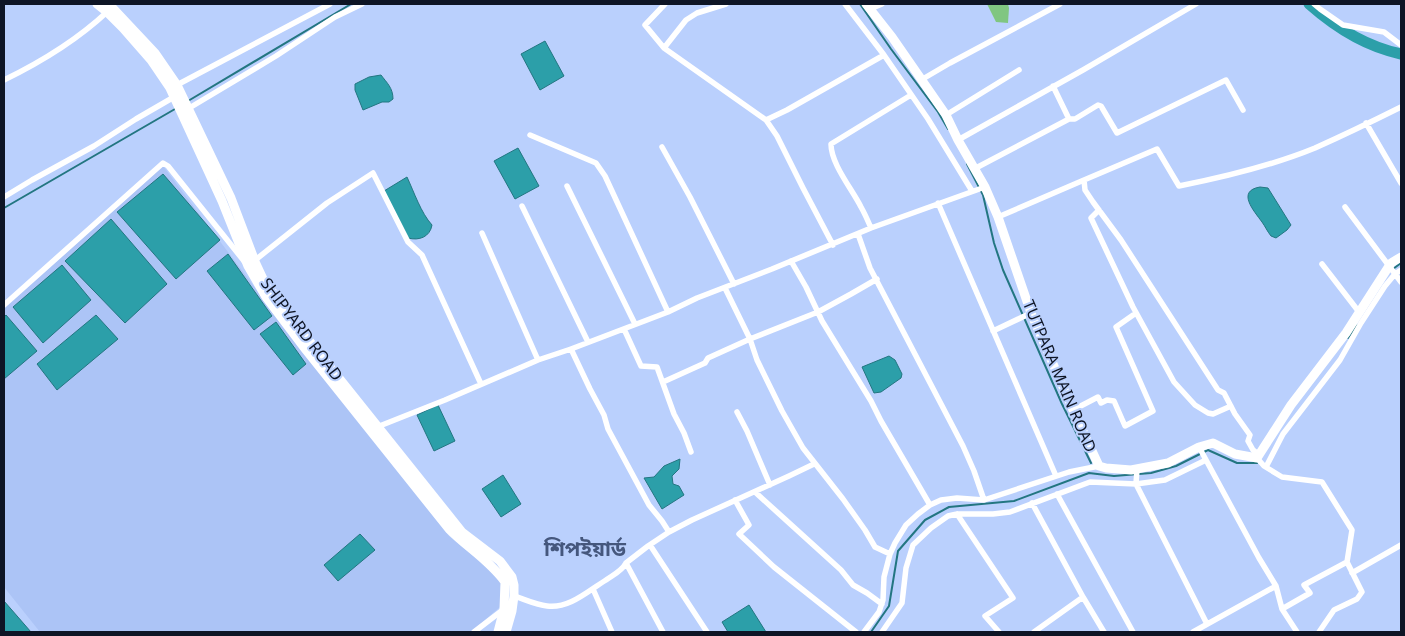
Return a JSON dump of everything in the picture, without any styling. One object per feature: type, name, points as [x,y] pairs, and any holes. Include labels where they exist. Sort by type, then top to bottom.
[{"type":"main road","name":"SHIPYARD ROAD","points":[[97,4],[108,8],[173,90],[185,111],[222,200],[266,297],[306,350],[462,532],[495,557],[512,577],[514,596],[506,632]]},
{"type":"main road","name":"TUTPARA MAIN ROAD","points":[[868,7],[892,37],[946,114],[958,140],[985,187],[998,217],[1025,315],[1099,466],[1132,470],[1136,475],[1168,463],[1199,448]]},
{"type":"main road","points":[[1199,448],[1213,444],[1235,454],[1258,456],[1291,404],[1346,333],[1359,312],[1394,270],[1401,257]]},
{"type":"main road","name":"SHIPYARD ROAD","points":[[374,429],[449,530],[472,551],[487,561],[505,582],[504,609]]},
{"type":"main road","points":[[498,632],[504,609]]},
{"type":"street","points":[[4,197],[94,146],[136,119],[173,90],[330,4]]},
{"type":"street","points":[[185,111],[276,56],[335,17],[362,4]]},
{"type":"street","points":[[665,4],[645,25],[664,48],[766,120],[777,136],[802,188],[833,245]]},
{"type":"street","points":[[664,48],[686,20],[697,13],[726,4]]},
{"type":"street","points":[[845,4],[884,55],[928,119],[972,191]]},
{"type":"street","points":[[868,7],[882,4]]},
{"type":"street","points":[[921,80],[1060,4]]},
{"type":"street","points":[[958,140],[1196,4]]},
{"type":"street","points":[[1314,4],[1343,25],[1384,32],[1400,44],[1401,36]]},
{"type":"street","points":[[4,80],[31,67],[92,26],[108,8]]},
{"type":"street","points":[[766,120],[884,55]]},
{"type":"street","points":[[946,114],[1020,70]]},
{"type":"street","points":[[974,169],[1069,119],[1075,119],[1098,105],[1101,106],[1117,133],[1226,80],[1242,110]]},
{"type":"street","points":[[1053,86],[1069,119]]},
{"type":"street","points":[[871,228],[836,162],[831,144],[911,95]]},
{"type":"street","points":[[998,217],[1157,149],[1179,186],[1208,181],[1314,148],[1401,106]]},
{"type":"street","points":[[1366,123],[1401,183]]},
{"type":"street","points":[[530,134],[596,164],[608,184],[668,312]]},
{"type":"street","points":[[662,147],[690,197],[734,284]]},
{"type":"street","points":[[4,305],[164,163],[251,263],[327,203],[373,173],[408,242],[422,255],[481,384]]},
{"type":"street","points":[[1084,180],[1086,190],[1099,210],[1140,269],[1218,390],[1224,393],[1235,414],[1250,435],[1248,441],[1253,450],[1265,466],[1282,477],[1322,482],[1352,530],[1347,562],[1362,592],[1356,599],[1334,610],[1319,632]]},
{"type":"street","points":[[567,186],[635,324]]},
{"type":"street","points":[[374,429],[538,360],[668,312],[697,298],[833,245],[871,228],[985,187]]},
{"type":"street","points":[[938,203],[1056,476]]},
{"type":"street","points":[[522,206],[588,342]]},
{"type":"street","points":[[1345,207],[1394,270],[1401,282]]},
{"type":"street","points":[[1099,210],[1090,218],[1136,313],[1174,382],[1195,405],[1208,413],[1213,414],[1231,406]]},
{"type":"street","points":[[482,233],[538,360]]},
{"type":"street","points":[[858,234],[870,268],[877,278],[963,446],[984,500]]},
{"type":"street","points":[[791,260],[822,321],[871,401],[930,505]]},
{"type":"street","points":[[1322,264],[1359,312]]},
{"type":"street","points":[[1265,466],[1283,434],[1340,360],[1361,322],[1394,270]]},
{"type":"street","points":[[663,382],[705,363],[708,358],[750,339],[818,312],[877,278]]},
{"type":"street","points":[[725,288],[750,339],[757,360],[803,448],[843,499],[875,547],[890,554]]},
{"type":"street","points":[[1073,410],[1098,397],[1101,402],[1107,400],[1114,401],[1125,426],[1153,411],[1116,326],[1136,313]]},
{"type":"street","points":[[993,331],[1025,315]]},
{"type":"street","points":[[624,329],[641,366],[656,367],[691,452]]},
{"type":"street","points":[[571,349],[604,415],[608,429],[649,505],[669,532]]},
{"type":"street","points":[[737,412],[770,485]]},
{"type":"street","points":[[1199,448],[1276,586],[1282,609],[1297,632]]},
{"type":"street","points":[[882,632],[902,603],[906,568],[913,545],[931,528],[948,516],[1010,512],[1090,482],[1136,475],[1165,480],[1206,459]]},
{"type":"street","points":[[514,596],[547,606],[567,603],[617,573],[626,563],[669,532],[814,464]]},
{"type":"street","points":[[864,632],[879,612],[882,604],[884,578],[895,543],[906,525],[930,505],[941,500],[957,498],[984,500],[1056,476],[1099,466]]},
{"type":"street","points":[[1136,475],[1207,624]]},
{"type":"street","points":[[755,492],[841,570],[852,585],[882,604]]},
{"type":"street","points":[[1057,494],[1133,632]]},
{"type":"street","points":[[735,500],[749,525],[739,534],[741,537],[774,567],[856,632]]},
{"type":"street","points":[[1032,503],[1083,598],[1104,632]]},
{"type":"street","points":[[957,514],[1013,598],[985,616],[999,632]]},
{"type":"street","points":[[650,545],[707,632]]},
{"type":"street","points":[[1352,573],[1401,545]]},
{"type":"street","points":[[1282,609],[1310,593],[1304,585],[1347,562]]},
{"type":"street","points":[[626,563],[663,632]]},
{"type":"street","points":[[1193,632],[1276,586]]},
{"type":"street","points":[[593,588],[612,632]]},
{"type":"street","points":[[1034,632],[1083,598]]},
{"type":"street","points":[[474,632],[504,609]]},
{"type":"shaded area","points":[[987,4],[1008,4],[1008,23],[996,22]]},
{"type":"shaded area","points":[[545,41],[564,76],[540,90],[521,54]]},
{"type":"shaded area","points":[[381,75],[391,89],[393,99],[363,110],[355,90],[355,84],[369,77]]},
{"type":"shaded area","points":[[518,148],[539,186],[515,199],[494,161]]},
{"type":"shaded area","points":[[163,166],[290,334],[449,536],[488,566],[502,583],[501,606],[471,632],[40,632],[4,587],[4,309]]},
{"type":"shaded area","points":[[163,174],[220,240],[176,279],[117,212]]},
{"type":"shaded area","points":[[407,177],[421,208],[432,225],[429,233],[416,239],[408,238],[384,191]]},
{"type":"shaded area","points":[[1260,187],[1268,188],[1291,225],[1276,238],[1271,236],[1249,202],[1249,193],[1253,189]]},
{"type":"shaded area","points":[[111,219],[167,284],[125,323],[65,261]]},
{"type":"shaded area","points":[[228,254],[272,316],[254,330],[207,271]]},
{"type":"shaded area","points":[[62,265],[91,300],[43,343],[13,307]]},
{"type":"shaded area","points":[[6,315],[37,351],[4,379],[4,317]]},
{"type":"shaded area","points":[[96,315],[118,339],[57,390],[37,364]]},
{"type":"shaded area","points":[[276,322],[306,364],[293,375],[260,334]]},
{"type":"shaded area","points":[[889,356],[895,360],[902,374],[901,378],[881,392],[874,393],[862,367]]},
{"type":"shaded area","points":[[438,405],[455,441],[434,451],[417,415]]},
{"type":"shaded area","points":[[680,459],[679,469],[672,476],[673,484],[679,486],[684,495],[662,509],[644,478],[654,477],[664,466]]},
{"type":"shaded area","points":[[503,475],[521,504],[501,517],[482,489]]},
{"type":"shaded area","points":[[360,534],[375,550],[338,581],[324,565]]},
{"type":"shaded area","points":[[4,601],[31,632],[4,632]]},
{"type":"shaded area","points":[[749,605],[766,632],[728,632],[722,622]]},
{"type":"waterway","points":[[188,101],[351,4]]},
{"type":"waterway","points":[[860,4],[938,112],[948,129]]},
{"type":"waterway","points":[[1309,4],[1330,21],[1352,35],[1388,51],[1401,54]]},
{"type":"waterway","points":[[4,208],[175,109]]},
{"type":"waterway","points":[[967,164],[983,195],[994,243],[1003,270],[1062,404],[1091,463]]},
{"type":"waterway","points":[[1393,269],[1401,263]]},
{"type":"waterway","points":[[1348,338],[1357,325]]},
{"type":"waterway","points":[[871,632],[889,606],[898,551],[925,520],[949,507],[1014,501],[1089,473],[1114,476],[1151,473],[1176,466],[1208,450],[1237,463],[1257,463],[1258,461]]},
{"type":"district","name":"শিপইয়ার্ড","points":[[585,549]]}]
